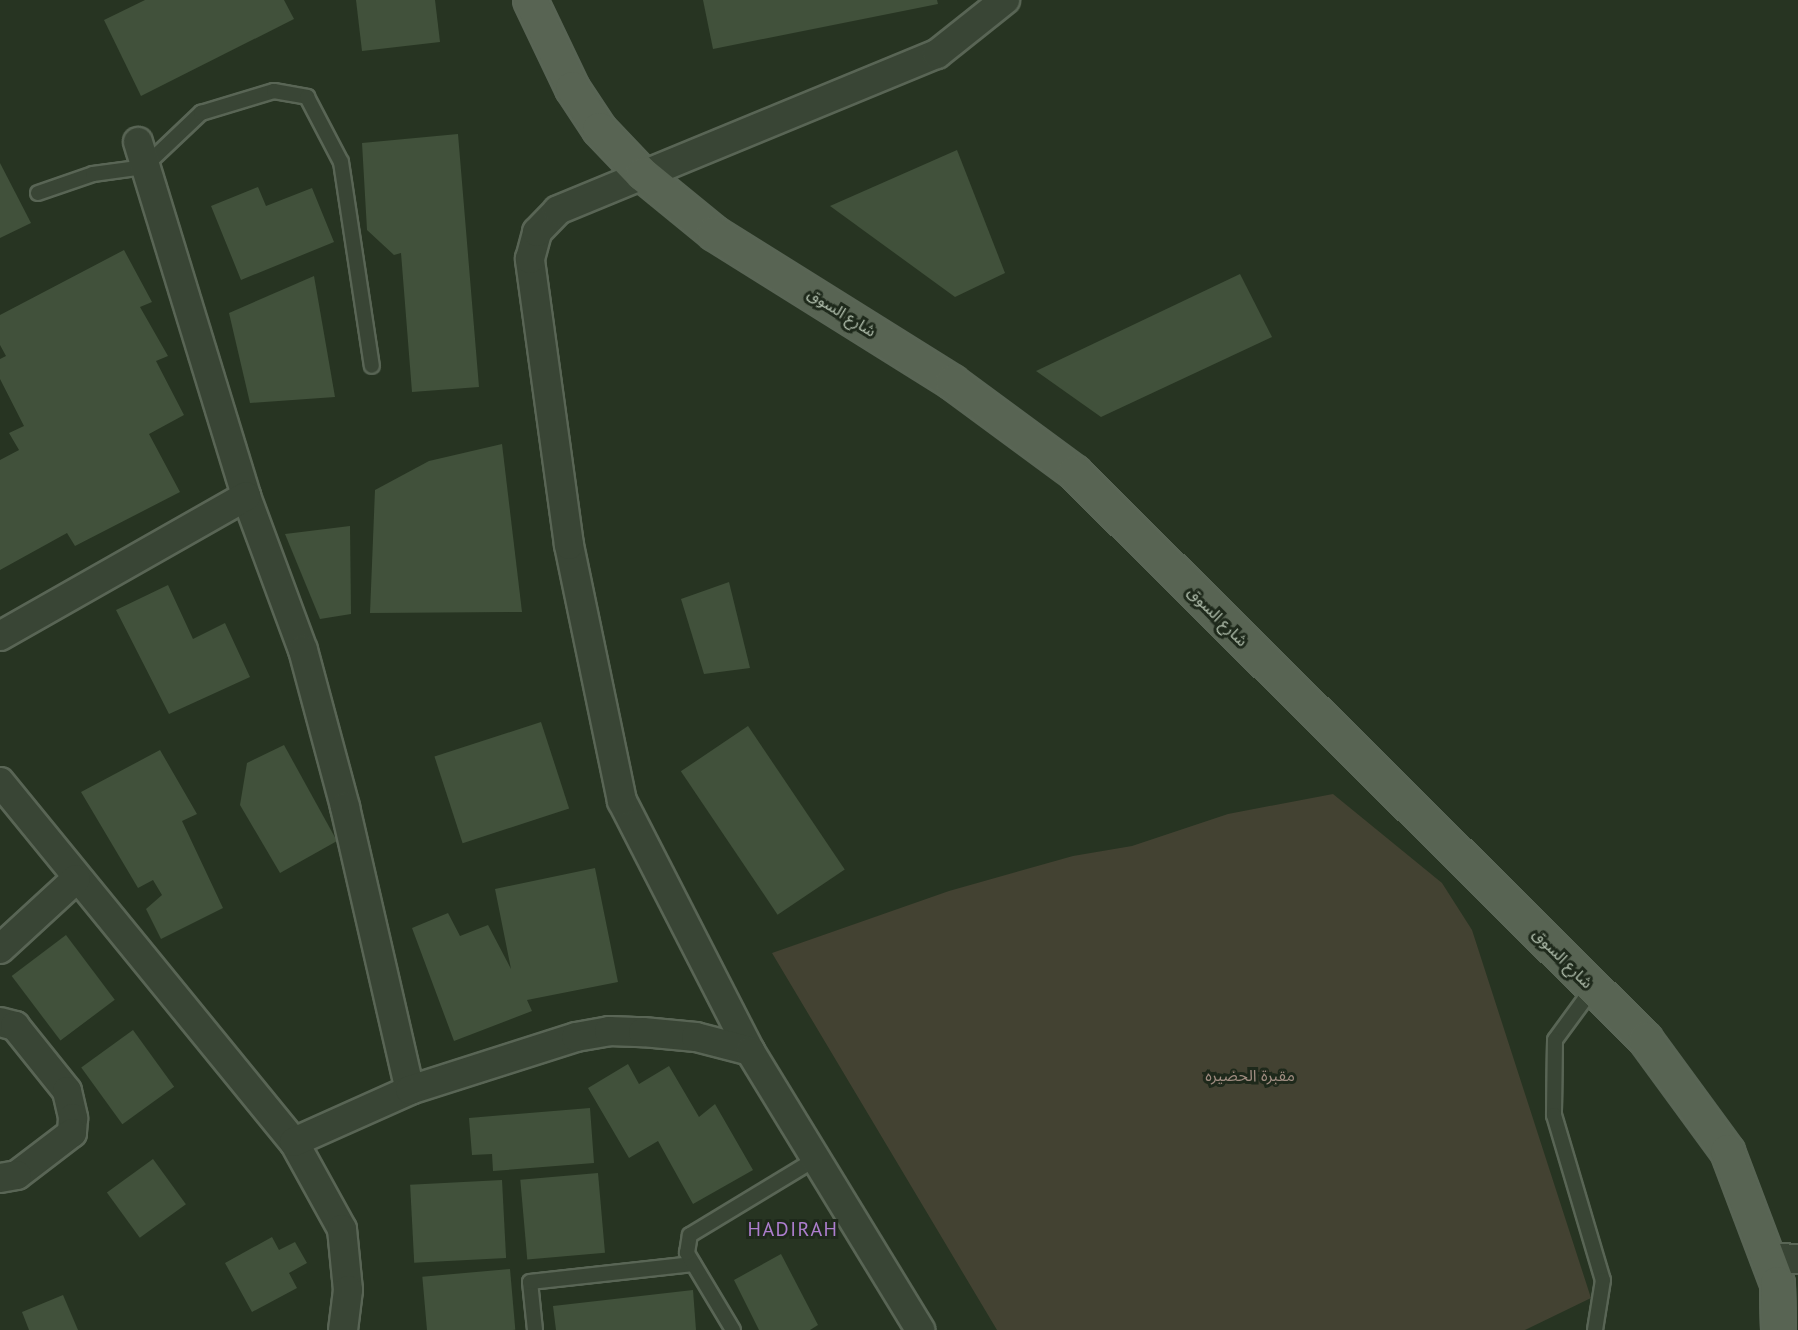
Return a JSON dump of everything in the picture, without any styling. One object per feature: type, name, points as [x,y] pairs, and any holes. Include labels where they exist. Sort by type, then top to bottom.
[{"type":"main road","name":"شارع السوق","points":[[533,3],[572,88],[599,129],[642,174],[714,233],[952,382],[1074,472],[1645,1039],[1727,1151],[1783,1258],[1777,1283],[1778,1330]]},
{"type":"street","points":[[920,1330],[814,1161],[750,1051],[622,801],[569,545],[530,259],[537,232],[558,210],[937,54],[1005,0]]},
{"type":"street","points":[[141,154],[246,496],[306,662],[345,807],[410,1090]]},
{"type":"street","points":[[0,636],[246,496]]},
{"type":"street","points":[[0,782],[76,879],[294,1142],[342,1229],[348,1290],[343,1330]]},
{"type":"street","points":[[0,949],[76,879]]},
{"type":"street","points":[[0,1022],[15,1026],[67,1091],[73,1118],[72,1133],[17,1175],[0,1178]]},
{"type":"street","points":[[294,1142],[410,1090],[533,1048],[609,1031],[696,1037],[750,1051]]},
{"type":"lane","points":[[38,193],[141,154],[201,113],[274,91],[307,97],[341,162],[372,366]]},
{"type":"lane","points":[[1593,988],[1555,1040],[1554,1115],[1603,1280],[1595,1330]]},
{"type":"lane","points":[[734,1330],[687,1253],[690,1235],[814,1161]]},
{"type":"lane","points":[[535,1330],[530,1282],[693,1263]]},
{"type":"green space","name":"مقبرة الحضيره","points":[[1333,794],[1442,883],[1472,930],[1591,1298],[1525,1330],[997,1330],[772,953],[949,891],[1073,856],[1132,846],[1228,814]]},
{"type":"building","points":[[145,0],[284,0],[294,19],[141,96],[104,20]]},
{"type":"building","points":[[356,0],[435,0],[440,42],[362,51]]},
{"type":"building","points":[[703,0],[937,0],[938,4],[713,49]]},
{"type":"building","points":[[458,134],[479,387],[412,392],[401,253],[394,255],[367,230],[362,143]]},
{"type":"building","points":[[957,150],[1005,273],[955,297],[830,206]]},
{"type":"building","points":[[0,163],[31,223],[0,238]]},
{"type":"building","points":[[258,187],[266,206],[312,188],[334,242],[241,280],[211,206]]},
{"type":"building","points":[[124,250],[152,302],[140,307],[168,356],[156,361],[184,415],[149,434],[180,492],[75,546],[67,533],[0,570],[0,460],[19,450],[9,433],[24,426],[0,379],[0,359],[6,356],[0,345],[0,315]]},
{"type":"building","points":[[1240,274],[1272,337],[1101,417],[1036,371]]},
{"type":"building","points":[[314,276],[335,397],[250,403],[229,313]]},
{"type":"building","points":[[502,444],[522,612],[370,613],[375,490],[429,461]]},
{"type":"building","points":[[350,526],[351,614],[320,619],[285,534]]},
{"type":"building","points":[[729,582],[750,668],[704,674],[681,599]]},
{"type":"building","points":[[168,585],[193,639],[225,623],[250,677],[169,714],[116,610]]},
{"type":"building","points":[[541,722],[569,809],[463,843],[434,757]]},
{"type":"building","points":[[748,726],[845,869],[778,915],[681,771]]},
{"type":"building","points":[[284,745],[337,841],[280,873],[240,805],[247,763]]},
{"type":"building","points":[[160,750],[197,814],[182,821],[223,908],[161,939],[146,909],[162,895],[153,880],[138,888],[81,792]]},
{"type":"building","points":[[595,868],[618,982],[527,1000],[532,1011],[454,1041],[412,928],[448,913],[460,936],[488,925],[511,969],[495,889]]},
{"type":"building","points":[[66,935],[115,1000],[60,1041],[12,976]]},
{"type":"building","points":[[133,1030],[174,1087],[122,1124],[81,1068]]},
{"type":"building","points":[[628,1064],[639,1084],[669,1066],[699,1117],[715,1104],[753,1170],[693,1204],[658,1141],[629,1158],[588,1088]]},
{"type":"building","points":[[590,1108],[594,1163],[493,1171],[492,1154],[472,1155],[469,1118]]},
{"type":"building","points":[[153,1159],[186,1204],[140,1238],[107,1193]]},
{"type":"building","points":[[598,1173],[605,1253],[527,1259],[520,1180]]},
{"type":"building","points":[[502,1180],[506,1258],[414,1263],[410,1185]]},
{"type":"building","points":[[272,1237],[279,1250],[295,1242],[307,1263],[289,1273],[297,1288],[252,1312],[225,1263]]},
{"type":"building","points":[[781,1254],[818,1325],[810,1330],[759,1330],[734,1280]]},
{"type":"building","points":[[510,1269],[515,1330],[427,1330],[422,1277]]},
{"type":"building","points":[[693,1290],[696,1330],[556,1330],[553,1306]]},
{"type":"building","points":[[63,1295],[78,1330],[29,1330],[22,1312]]},
{"type":"district","name":"HADIRAH","points":[[793,1229]]}]
